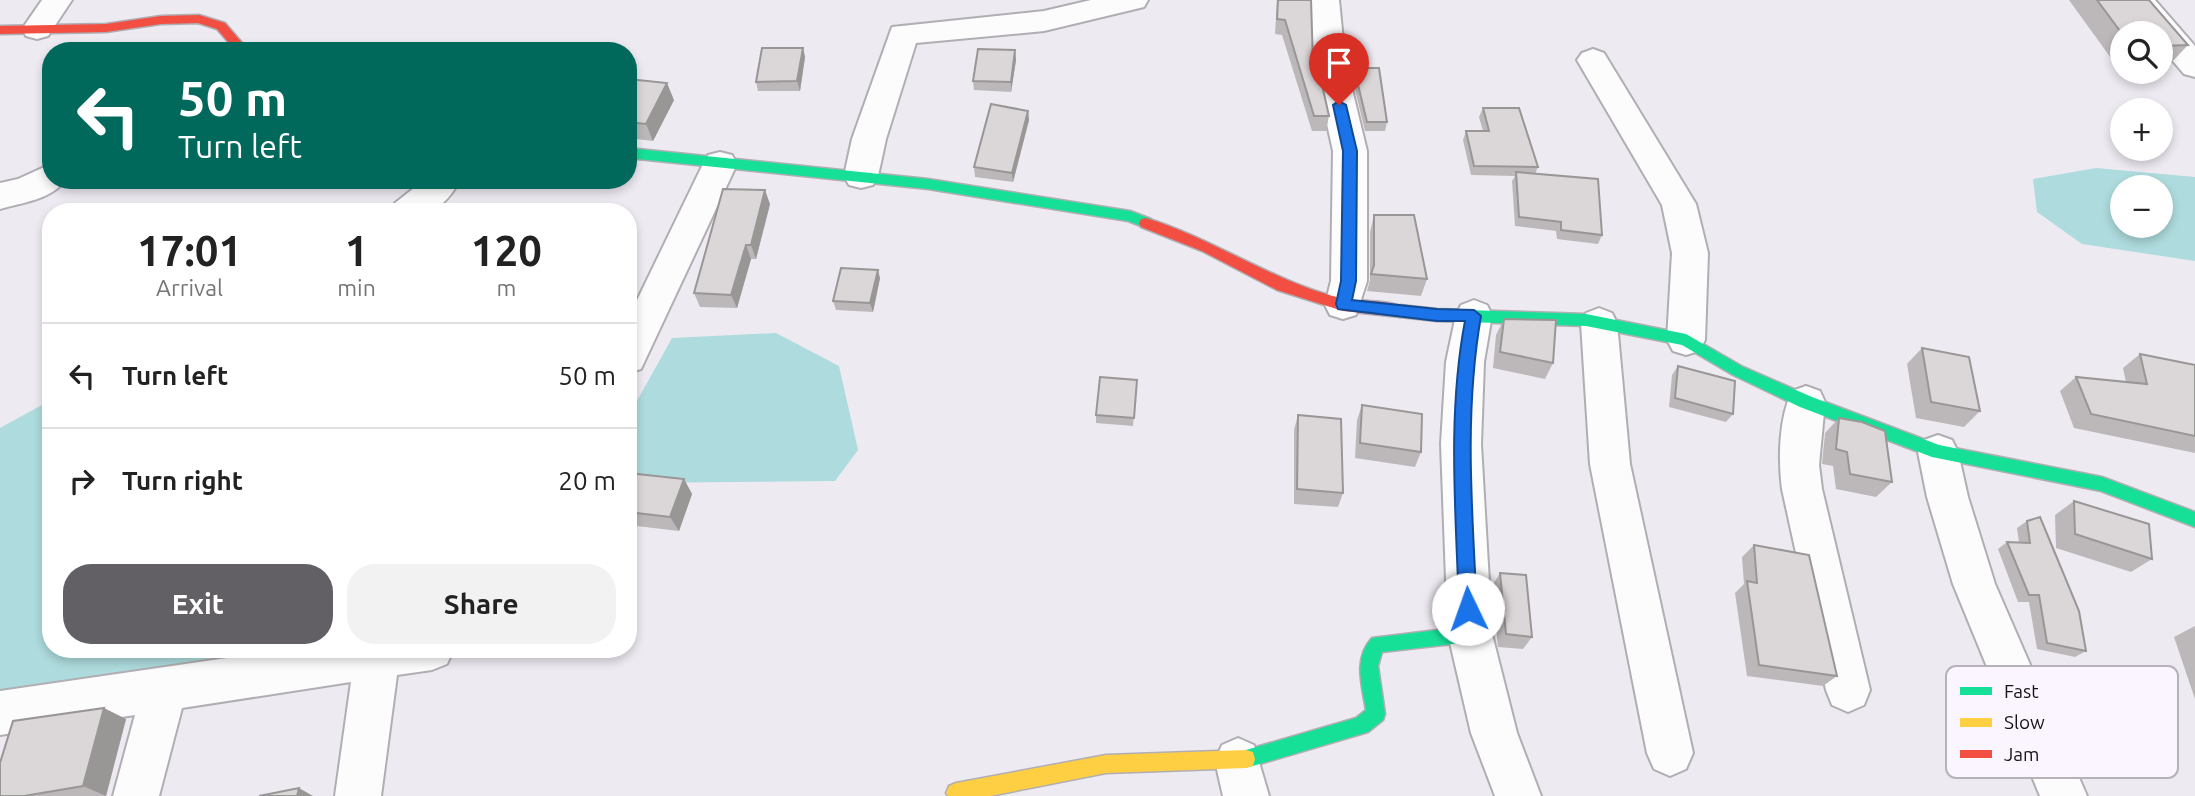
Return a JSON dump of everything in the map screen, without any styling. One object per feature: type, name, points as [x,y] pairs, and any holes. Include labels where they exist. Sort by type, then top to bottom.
[{"type":"street","points":[[37,29],[57,0]]},
{"type":"street","points":[[861,176],[869,139],[903,34],[1044,21],[1133,0]]},
{"type":"street","points":[[1324,0],[1329,60],[1350,151],[1349,281],[1343,304]]},
{"type":"street","points":[[2138,0],[2195,66]]},
{"type":"street","points":[[0,30],[106,28],[161,20],[199,19],[221,26],[235,42]]},
{"type":"street","points":[[1593,60],[1679,204],[1690,253],[1686,340]]},
{"type":"street","points":[[637,154],[861,176],[1008,195],[1129,216],[1207,247],[1282,286],[1343,304],[1437,315],[1526,316],[1599,323],[1686,340],[1738,371],[1806,402],[1938,452],[2053,472],[2102,484],[2195,520]]},
{"type":"street","points":[[637,339],[720,163]]},
{"type":"street","points":[[0,196],[27,189],[42,181]]},
{"type":"street","points":[[420,203],[436,189]]},
{"type":"street","points":[[1474,316],[1465,362],[1461,444],[1470,634],[1494,733],[1518,796]]},
{"type":"street","points":[[1599,323],[1609,464],[1670,753]]},
{"type":"street","points":[[1806,402],[1800,465],[1802,489],[1848,690]]},
{"type":"street","points":[[1938,452],[1944,488],[1960,547],[2007,666]]},
{"type":"street","points":[[956,793],[1106,764],[1242,779],[1362,726],[1376,714],[1369,660],[1369,652],[1374,645],[1381,642],[1470,634]]},
{"type":"street","points":[[0,713],[377,658],[358,796]]},
{"type":"street","points":[[136,796],[164,689]]},
{"type":"street","points":[[2056,778],[2064,796]]},
{"type":"water","points":[[2096,168],[2173,175],[2195,177],[2195,261],[2082,244],[2037,212],[2033,179]]},
{"type":"water","points":[[776,333],[839,366],[858,450],[835,481],[637,483],[637,401],[672,338]]},
{"type":"water","points":[[42,405],[42,658],[262,658],[236,676],[0,705],[0,428]]},
{"type":"building","points":[[1278,0],[1311,0],[1313,62],[1317,62],[1329,116],[1314,116],[1285,20],[1277,19]]},
{"type":"building","points":[[2097,0],[2149,0],[2167,21],[2113,21]]},
{"type":"building","points":[[2173,28],[2188,45],[2173,46]]},
{"type":"building","points":[[762,48],[803,48],[797,81],[756,82]]},
{"type":"building","points":[[978,49],[1015,50],[1011,82],[973,81]]},
{"type":"building","points":[[1354,68],[1379,68],[1387,122],[1367,122]]},
{"type":"building","points":[[637,80],[667,83],[646,124],[637,123]]},
{"type":"building","points":[[991,104],[1028,111],[1012,173],[974,167]]},
{"type":"building","points":[[1483,108],[1519,108],[1538,167],[1474,166],[1466,131],[1489,131]]},
{"type":"building","points":[[1516,172],[1598,179],[1602,235],[1561,230],[1561,222],[1519,217]]},
{"type":"building","points":[[723,189],[765,190],[751,245],[746,245],[731,295],[694,293]]},
{"type":"building","points":[[1374,215],[1414,215],[1427,279],[1371,274],[1374,265]]},
{"type":"building","points":[[841,268],[878,270],[870,303],[833,301]]},
{"type":"building","points":[[1504,319],[1556,320],[1553,363],[1500,352]]},
{"type":"building","points":[[1922,348],[1969,357],[1980,411],[1931,402]]},
{"type":"building","points":[[2140,354],[2195,365],[2195,436],[2091,414],[2076,377],[2147,384]]},
{"type":"building","points":[[1678,366],[1735,381],[1733,414],[1675,398]]},
{"type":"building","points":[[1100,377],[1137,380],[1134,418],[1096,415]]},
{"type":"building","points":[[1362,405],[1422,414],[1421,452],[1360,443]]},
{"type":"building","points":[[1298,415],[1341,419],[1343,493],[1297,489]]},
{"type":"building","points":[[1839,418],[1862,422],[1885,431],[1892,482],[1850,474],[1847,452],[1836,449]]},
{"type":"building","points":[[637,474],[684,479],[670,517],[637,513]]},
{"type":"building","points":[[2074,501],[2149,524],[2152,559],[2075,534]]},
{"type":"building","points":[[2040,517],[2079,611],[2086,651],[2047,643],[2039,595],[2029,595],[2007,542],[2030,543],[2027,521]]},
{"type":"building","points":[[1754,545],[1809,555],[1837,676],[1759,665],[1747,581],[1757,583]]},
{"type":"building","points":[[1500,573],[1526,575],[1532,637],[1506,634]]},
{"type":"building","points":[[104,708],[83,786],[24,796],[0,796],[0,763],[13,721]]},
{"type":"building","points":[[299,788],[297,796],[259,796]]},
{"type":"traffic: fast","points":[[637,154],[928,184],[1130,216],[1146,223]]},
{"type":"traffic: fast","points":[[1400,311],[1437,315],[1586,320],[1686,340],[1738,371],[1806,402],[1938,452],[2102,484],[2195,520]]},
{"type":"traffic: fast","points":[[1246,759],[1361,726],[1376,714],[1369,666],[1370,657],[1378,644],[1470,634]]},
{"type":"traffic: slow","points":[[956,793],[1106,764],[1246,759]]},
{"type":"traffic: jam","points":[[0,30],[106,28],[161,20],[199,19],[221,26],[235,42]]},
{"type":"traffic: jam","points":[[1146,223],[1207,247],[1282,286],[1343,305],[1400,311]]},
{"type":"route","points":[[1339,105],[1350,151],[1349,281],[1343,304],[1437,315],[1474,316],[1465,362],[1461,444],[1468,609]]}]
